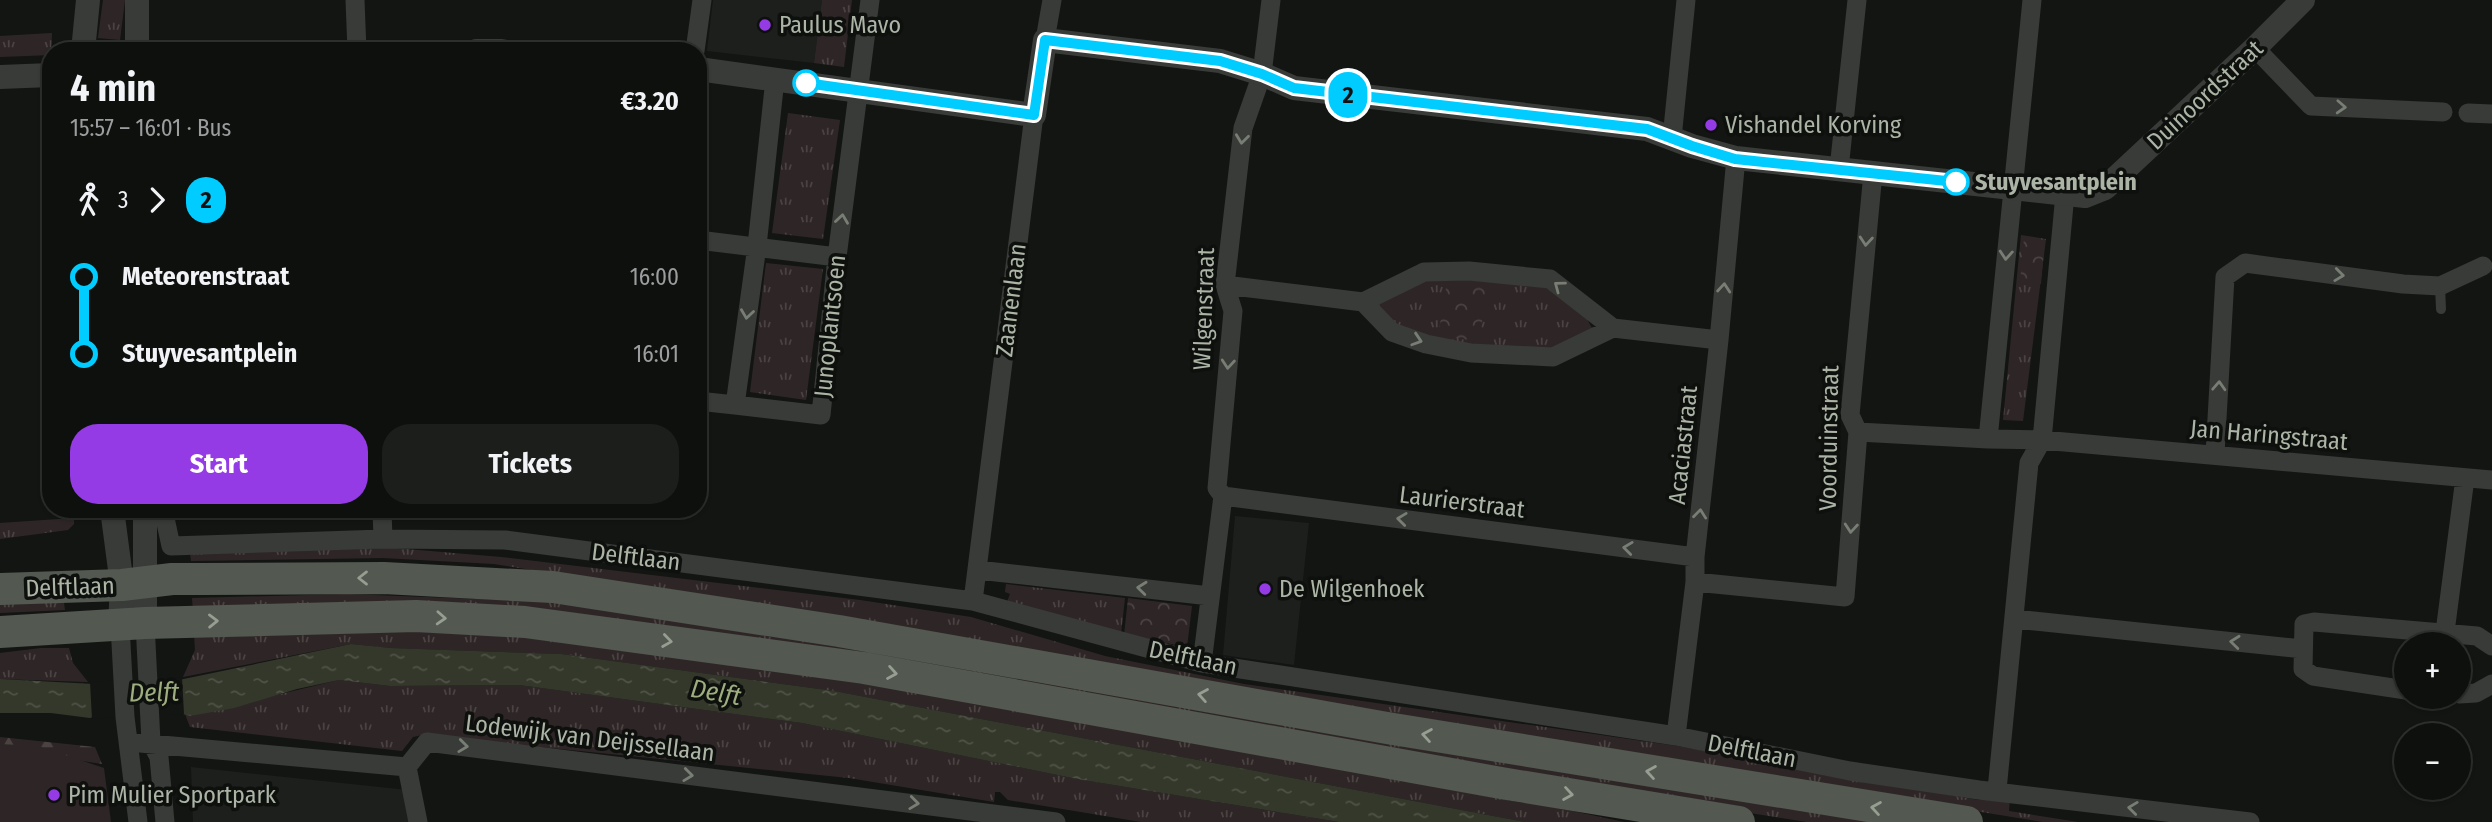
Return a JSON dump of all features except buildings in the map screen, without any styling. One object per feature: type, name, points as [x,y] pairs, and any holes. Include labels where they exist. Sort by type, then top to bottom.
[{"type":"main road","name":"Delftlaan","points":[[0,589],[201,579],[384,578],[553,587],[839,631],[1427,735],[1968,822]]},
{"type":"main road","name":"Delftlaan","points":[[0,632],[132,624],[416,616],[525,622],[864,668],[1501,783],[1739,822]]},
{"type":"street","points":[[84,42],[88,0]]},
{"type":"street","points":[[137,42],[138,0]]},
{"type":"street","points":[[355,0],[357,42]]},
{"type":"street","points":[[696,42],[702,0]]},
{"type":"street","name":"Junoplantsoen","points":[[735,405],[821,415],[837,257],[870,0]]},
{"type":"street","name":"Zaanenlaan","points":[[973,601],[1034,115],[1052,0]]},
{"type":"street","name":"Wilgenstraat","points":[[1202,663],[1223,496],[1217,488],[1233,311],[1225,285],[1243,128],[1262,74],[1271,0]]},
{"type":"street","points":[[1682,142],[1686,0]]},
{"type":"street","points":[[1839,169],[1857,0]]},
{"type":"street","points":[[1988,439],[2011,187],[2032,0]]},
{"type":"street","name":"Duinoordstraat","points":[[2065,194],[2085,195],[2105,188],[2303,0]]},
{"type":"street","points":[[1045,40],[1220,61],[1262,74],[1294,88],[1647,129],[1735,159],[2065,194],[2042,440],[2029,463],[1997,790]]},
{"type":"street","points":[[2255,48],[2311,106],[2443,112]]},
{"type":"street","points":[[707,70],[860,89],[1034,115]]},
{"type":"street","points":[[0,77],[42,75]]},
{"type":"street","points":[[707,402],[735,405],[757,246],[775,79]]},
{"type":"street","points":[[2468,113],[2492,114]]},
{"type":"street","name":"Acaciastraat","points":[[1676,736],[1695,582],[1695,557],[1719,340],[1735,159]]},
{"type":"street","name":"Voorduinstraat","points":[[1695,582],[1844,597],[1858,432],[1850,415],[1873,173]]},
{"type":"street","points":[[707,241],[837,257]]},
{"type":"street","points":[[2215,454],[2225,277],[2245,264],[2403,284],[2440,286],[2483,265]]},
{"type":"street","points":[[1225,285],[1363,302],[1424,272],[1469,271],[1550,279],[1613,328],[1719,340]]},
{"type":"street","points":[[1363,302],[1392,332],[1426,344],[1471,353],[1553,357],[1613,328]]},
{"type":"street","name":"Jan Haringstraat","points":[[1858,432],[2042,440],[2492,480]]},
{"type":"street","points":[[2394,688],[2313,676],[2303,668],[2304,624],[2314,622],[2445,632],[2465,478]]},
{"type":"street","name":"Laurierstraat","points":[[1223,496],[1695,557]]},
{"type":"street","points":[[115,518],[133,584]]},
{"type":"street","points":[[138,822],[123,680],[132,624],[133,584],[144,518]]},
{"type":"street","name":"Delftlaan","points":[[165,518],[171,546],[383,539],[505,540],[973,601],[1202,663],[1676,736],[1850,771],[2250,822]]},
{"type":"street","points":[[382,518],[383,539]]},
{"type":"street","points":[[978,570],[1210,596]]},
{"type":"street","points":[[2015,619],[2303,649]]},
{"type":"street","points":[[132,624],[146,679],[151,742],[159,757],[166,822]]},
{"type":"street","points":[[2471,635],[2492,646]]},
{"type":"street","points":[[2471,693],[2492,684]]},
{"type":"street","points":[[129,742],[407,767],[418,822]]},
{"type":"street","name":"Lodewijk van Deijssellaan","points":[[407,767],[427,742],[984,817],[1056,822]]},
{"type":"lane","points":[[2440,286],[2441,309]]},
{"type":"shaded area","name":"Paulus Mavo","points":[[713,0],[822,0],[814,63],[707,51]]},
{"type":"shaded area","name":"De Wilgenhoek","points":[[1235,516],[1309,523],[1294,665],[1223,655]]},
{"type":"shaded area","points":[[191,767],[408,790],[414,822],[193,822]]},
{"type":"green space","points":[[103,0],[125,0],[120,40],[98,38]]},
{"type":"green space","points":[[822,0],[852,0],[844,67],[814,63]]},
{"type":"green space","points":[[52,33],[52,42],[42,42],[42,55],[0,57],[0,36]]},
{"type":"green space","points":[[788,113],[840,120],[823,239],[772,233]]},
{"type":"green space","points":[[2021,235],[2046,239],[2023,421],[2003,420]]},
{"type":"green space","points":[[2024,238],[2045,240],[2041,284],[2020,282]]},
{"type":"green space","points":[[766,263],[823,269],[806,400],[750,392]]},
{"type":"green space","points":[[1426,276],[1548,285],[1581,308],[1593,330],[1546,353],[1439,344],[1395,329],[1363,302]]},
{"type":"green space","points":[[1447,282],[1488,284],[1479,341],[1438,336]]},
{"type":"green space","points":[[74,518],[74,524],[68,530],[0,539],[0,523]]},
{"type":"green space","points":[[383,547],[501,557],[860,600],[971,617],[1105,656],[1244,684],[1677,746],[1978,800],[2010,798],[2009,811],[2078,822],[2043,822],[1455,727],[720,599],[494,564],[383,558],[191,561],[190,553]]},
{"type":"green space","points":[[1006,584],[1125,598],[1121,634],[1007,602],[1010,594],[1005,592]]},
{"type":"green space","points":[[347,594],[610,604],[1894,822],[1807,822],[1636,795],[780,643],[193,611],[192,598]]},
{"type":"green space","points":[[63,596],[65,610],[0,613],[0,600]]},
{"type":"green space","points":[[1128,598],[1192,606],[1187,647],[1124,635]]},
{"type":"green space","points":[[427,631],[565,639],[776,665],[1523,803],[1526,801],[1624,822],[1525,822],[834,691],[561,654],[351,644],[183,677],[195,650],[194,634]]},
{"type":"green space","points":[[69,648],[73,663],[88,682],[0,679],[0,653]]},
{"type":"green space","points":[[339,680],[390,686],[519,685],[802,723],[1077,779],[1339,822],[1141,822],[1008,800],[1000,792],[995,792],[994,802],[849,778],[422,735],[413,737],[402,751],[190,727],[185,714],[190,716]]},
{"type":"green space","points":[[0,737],[95,747],[102,764],[0,750]]},
{"type":"green space","name":"Pim Mulier Sportpark","points":[[0,744],[38,746],[104,768],[111,822],[0,822]]},
{"type":"water","name":"Delft","points":[[351,644],[561,654],[834,691],[1525,822],[1339,822],[1077,779],[802,723],[519,685],[390,686],[339,680],[297,689],[234,708],[190,716],[179,713],[90,718],[51,713],[0,713],[0,679],[93,684],[179,680]]},
{"type":"pier","points":[[182,677],[184,714],[92,719],[90,682]]},
{"type":"bus line","name":"2","points":[[806,83],[1034,115],[1045,40],[1220,61],[1262,74],[1294,88],[1647,129],[1735,159],[1956,182]]},
{"type":"place","name":"Paulus Mavo","points":[[765,25]]},
{"type":"place","name":"Vishandel Korving","points":[[1711,125]]},
{"type":"place","name":"Stuyvesantplein","points":[[1956,182]]},
{"type":"place","name":"De Wilgenhoek","points":[[1265,589]]},
{"type":"place","name":"Pim Mulier Sportpark","points":[[54,795]]}]
